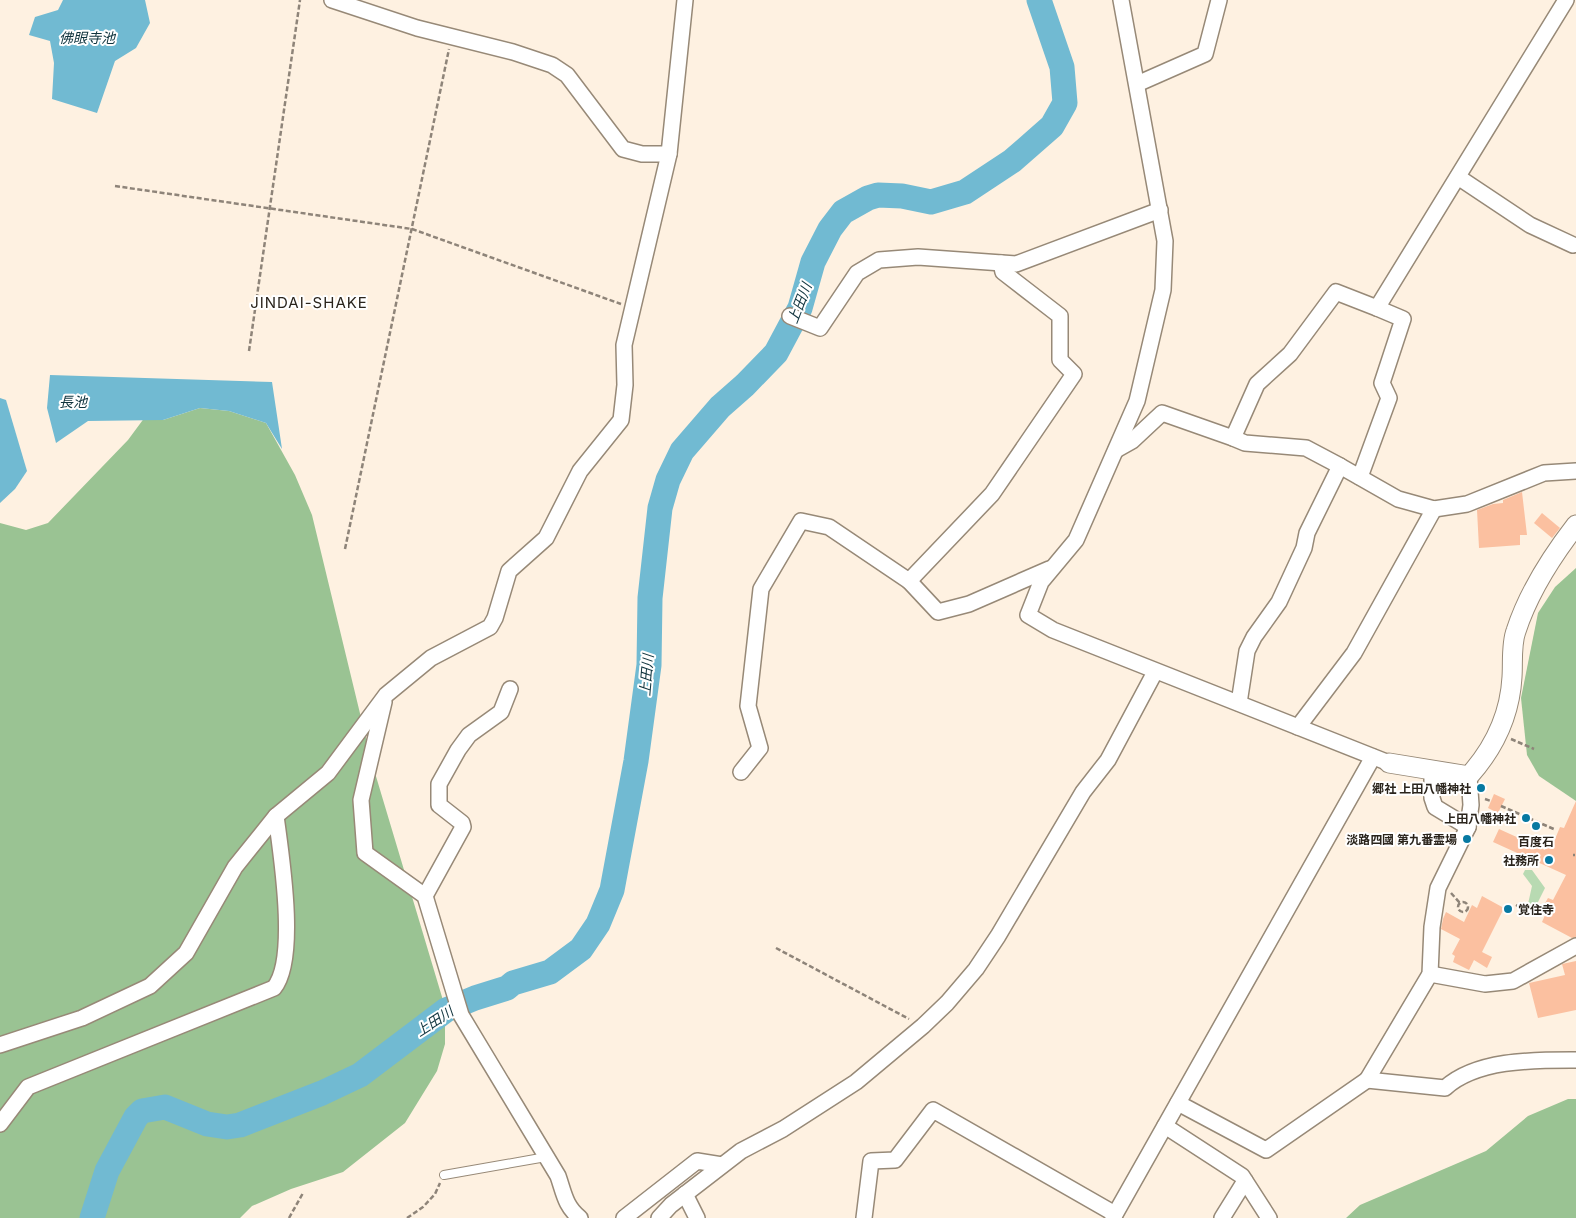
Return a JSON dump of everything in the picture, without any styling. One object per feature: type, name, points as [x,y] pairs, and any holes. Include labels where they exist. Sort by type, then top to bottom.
[{"type":"street","points":[[332,0],[452,38],[514,52],[552,65],[567,76],[623,149],[631,152],[670,154]]},
{"type":"street","points":[[0,1045],[82,1018],[150,986],[186,953],[235,866],[276,816],[328,773],[386,695],[431,658],[490,627],[495,618],[509,571],[546,538],[560,515],[580,471],[620,420],[624,394],[624,346],[670,154],[685,0]]},
{"type":"street","points":[[1121,0],[1160,210],[1164,241],[1163,290],[1137,401],[1076,540],[1041,582],[1028,615],[1053,630],[1155,672],[1239,703],[1381,760],[1469,776]]},
{"type":"street","points":[[1136,84],[1205,54],[1218,0]]},
{"type":"street","points":[[1377,308],[1566,0]]},
{"type":"street","points":[[1458,177],[1530,225],[1575,244]]},
{"type":"street","points":[[790,316],[820,328],[857,274],[879,260],[918,257],[1016,264],[1160,210]]},
{"type":"street","points":[[908,581],[992,494],[1074,374],[1060,360],[1060,316],[1003,272],[1001,263]]},
{"type":"street","points":[[1233,438],[1257,384],[1290,354],[1336,292],[1403,319],[1382,383],[1389,398],[1360,477]]},
{"type":"street","points":[[1116,450],[1132,441],[1162,412],[1245,443],[1306,448],[1398,499],[1434,509],[1467,504],[1544,474],[1576,470]]},
{"type":"street","points":[[1239,703],[1247,651],[1254,637],[1279,602],[1304,548],[1307,533],[1340,466]]},
{"type":"street","points":[[1298,727],[1354,653],[1434,509]]},
{"type":"street","points":[[742,772],[760,748],[748,706],[761,589],[801,522],[829,527],[908,581],[938,612],[969,604],[1053,568]]},
{"type":"street","points":[[1178,1102],[1266,1150],[1367,1080],[1430,974],[1432,927],[1438,888],[1468,827],[1471,806],[1469,776],[1484,760],[1502,724],[1511,700],[1515,632],[1548,565],[1576,525]]},
{"type":"street","points":[[659,1218],[685,1194],[741,1151],[783,1129],[835,1096],[923,1026],[976,969],[998,936],[1084,792],[1108,760],[1155,672]]},
{"type":"street","points":[[424,896],[463,827],[462,823],[439,805],[439,784],[469,735],[501,712],[510,688]]},
{"type":"street","points":[[386,695],[361,800],[365,853],[424,896],[461,1015],[558,1176],[569,1208],[580,1218]]},
{"type":"street","points":[[864,1218],[871,1160],[894,1160],[933,1110],[1114,1216],[1178,1102],[1381,760]]},
{"type":"street","points":[[1432,770],[1432,798],[1435,807],[1468,827]]},
{"type":"street","points":[[0,1124],[28,1087],[274,988],[279,982],[285,943],[285,888],[276,816]]},
{"type":"street","points":[[1430,974],[1485,984],[1513,981],[1576,946]]},
{"type":"street","points":[[1367,1080],[1446,1088],[1454,1080],[1493,1066],[1533,1060],[1576,1060]]},
{"type":"street","points":[[1165,1126],[1242,1176],[1268,1218]]},
{"type":"street","points":[[624,1218],[697,1161],[722,1165]]},
{"type":"street","points":[[1222,1218],[1245,1182]]},
{"type":"street","points":[[685,1194],[697,1218]]},
{"type":"lane","points":[[444,1175],[546,1157]]},
{"type":"path","points":[[249,351],[300,0]]},
{"type":"path","points":[[345,548],[452,38]]},
{"type":"path","points":[[115,186],[412,230],[634,308]]},
{"type":"path","points":[[1507,737],[1534,749]]},
{"type":"path","points":[[1501,806],[1556,830]]},
{"type":"path","points":[[1450,892],[1460,903]]},
{"type":"path","points":[[1516,906],[1535,915]]},
{"type":"path","points":[[776,948],[923,1026]]},
{"type":"path","points":[[407,1218],[423,1207],[435,1194],[444,1175]]},
{"type":"path","points":[[289,1218],[303,1193]]},
{"type":"green space","points":[[200,408],[229,411],[266,423],[295,475],[312,515],[372,763],[445,1007],[445,1044],[437,1071],[405,1123],[343,1172],[291,1189],[252,1206],[240,1218],[0,1218],[0,523],[26,530],[48,523],[128,440],[145,417],[163,420]]},
{"type":"green space","points":[[1576,568],[1576,801],[1539,776],[1527,755],[1521,698],[1538,613],[1555,587]]},
{"type":"green space","points":[[1525,870],[1532,870],[1545,888],[1535,908],[1528,904],[1532,886],[1523,874]]},
{"type":"green space","points":[[1568,1099],[1576,1099],[1576,1218],[1346,1218],[1360,1205],[1486,1151],[1528,1116]]},
{"type":"water","name":"佛眼寺池","points":[[63,0],[145,0],[150,23],[136,48],[115,61],[97,113],[52,99],[54,63],[50,41],[29,35],[35,17],[58,10]]},
{"type":"water","name":"長池","points":[[50,375],[272,382],[282,449],[266,423],[229,411],[200,408],[163,420],[88,421],[56,443],[47,408]]},
{"type":"water","points":[[0,398],[6,400],[27,471],[15,489],[0,503]]},
{"type":"building","points":[[1522,492],[1527,535],[1520,535],[1520,545],[1479,548],[1477,510],[1493,504],[1503,503],[1503,500]]},
{"type":"building","points":[[1542,513],[1560,528],[1552,538],[1534,523]]},
{"type":"building","points":[[1494,794],[1505,799],[1498,813],[1488,808]]},
{"type":"building","points":[[1576,801],[1576,937],[1572,938],[1542,922],[1546,913],[1541,910],[1548,898],[1553,900],[1566,875],[1493,842],[1499,829],[1545,850],[1546,847],[1551,849],[1560,827],[1564,828]]},
{"type":"building","points":[[1482,896],[1504,908],[1482,952],[1492,957],[1487,968],[1474,960],[1469,970],[1453,962],[1455,956],[1452,954],[1460,939],[1441,929],[1446,912],[1464,922],[1472,905],[1477,908]]},
{"type":"building","points":[[1576,961],[1576,1010],[1538,1018],[1529,983],[1565,975],[1562,964]]},
{"type":"waterway","name":"上田川","points":[[92,1218],[107,1171],[136,1117],[142,1111],[165,1107],[207,1124],[227,1127],[240,1125],[322,1093],[360,1075],[446,1010],[507,988],[513,983],[550,972],[581,949],[598,924],[612,890],[636,761],[649,665],[650,598],[660,508],[668,480],[682,451],[720,407],[745,385],[776,353],[800,308],[813,262],[830,229],[843,212],[868,198],[878,195],[902,196],[931,202],[965,192],[1012,161],[1052,126],[1065,103],[1062,67],[1039,0]]},
{"type":"place","name":"郷社 上田八幡神社","points":[[1481,788]]},
{"type":"place","name":"上田八幡神社","points":[[1526,818]]},
{"type":"place","name":"百度石","points":[[1536,826]]},
{"type":"place","name":"淡路四國 第九番霊場","points":[[1467,839]]},
{"type":"place","name":"社務所","points":[[1549,860]]},
{"type":"place","name":"覚住寺","points":[[1508,909]]},
{"type":"district","name":"JINDAI-SHAKE","points":[[309,302]]}]
